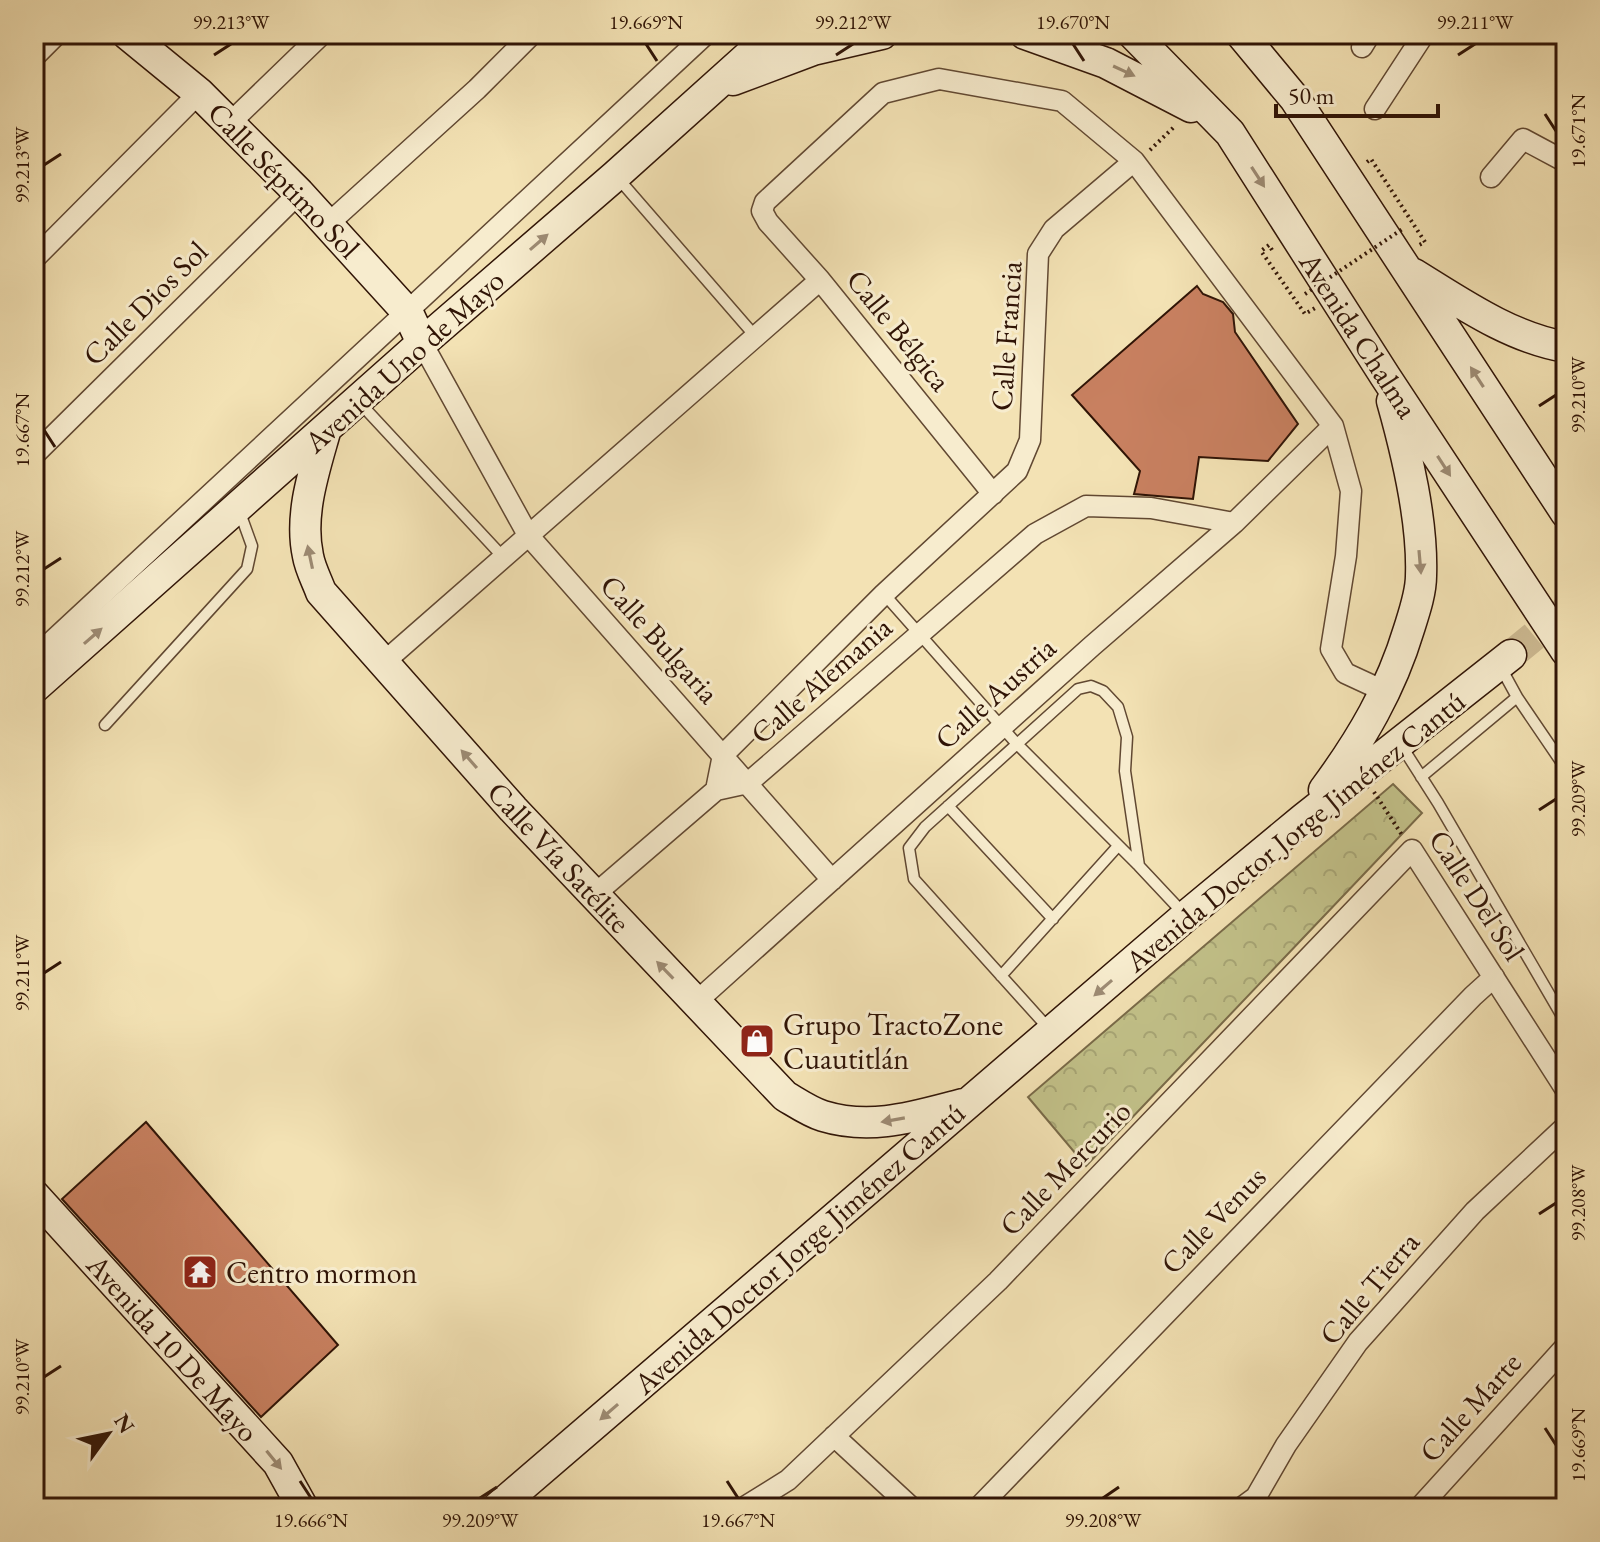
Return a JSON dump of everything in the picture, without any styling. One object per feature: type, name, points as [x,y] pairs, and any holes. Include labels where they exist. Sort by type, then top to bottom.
[{"type":"main road","name":"Calle Séptimo Sol","points":[[127,34],[199,93],[299,193],[408,313],[422,343]]},
{"type":"main road","name":"Avenida Uno de Mayo","points":[[34,688],[773,34]]},
{"type":"main road","points":[[709,91],[778,61],[882,34]]},
{"type":"main road","points":[[1025,34],[1069,48],[1141,79],[1230,133]]},
{"type":"main road","name":"Avenida Chalma","points":[[1133,34],[1230,133],[1566,651]]},
{"type":"main road","points":[[1241,34],[1295,99],[1566,513]]},
{"type":"main road","points":[[1406,269],[1473,311],[1545,344],[1566,347]]},
{"type":"main road","points":[[1303,819],[1363,736],[1386,692],[1404,648],[1422,577],[1410,477],[1385,376]]},
{"type":"main road","name":"Calle Vía Satélite","points":[[325,432],[311,481],[306,518],[308,557],[321,592],[513,809],[785,1096],[821,1115],[855,1123],[887,1123],[969,1102]]},
{"type":"main road","name":"Avenida Doctor Jorge Jiménez Cantú","points":[[497,1508],[1186,916],[1303,819],[1505,660]]},
{"type":"main road","name":"Avenida 10 De Mayo","points":[[34,1195],[278,1463],[303,1508]]},
{"type":"street","points":[[34,57],[57,34]]},
{"type":"street","points":[[230,123],[322,34]]},
{"type":"street","points":[[328,224],[477,89],[532,34]]},
{"type":"street","points":[[34,658],[706,34]]},
{"type":"street","points":[[1375,109],[1424,34]]},
{"type":"street","name":"Calle Bélgica","points":[[993,494],[820,280],[768,222],[762,211],[765,202],[883,93],[939,79],[1062,101],[1134,161]]},
{"type":"street","points":[[34,259],[199,93]]},
{"type":"street","points":[[1491,177],[1523,139],[1566,162]]},
{"type":"street","points":[[1134,161],[1333,426],[1351,491],[1346,556],[1331,649],[1345,673],[1386,692]]},
{"type":"street","name":"Calle Francia","points":[[723,755],[884,594],[1017,471],[1030,440],[1038,254],[1054,229],[1134,161]]},
{"type":"street","name":"Calle Dios Sol","points":[[34,455],[299,193]]},
{"type":"street","points":[[383,663],[820,280]]},
{"type":"street","name":"Calle Bulgaria","points":[[422,343],[528,535],[832,880]]},
{"type":"street","name":"Calle Austria","points":[[696,1002],[1234,523],[1333,426]]},
{"type":"street","name":"Calle Alemania","points":[[594,895],[716,790],[748,783],[1035,534],[1086,506],[1151,508],[1234,523]]},
{"type":"street","points":[[716,790],[723,755]]},
{"type":"street","name":"Calle Del Sol","points":[[1412,850],[1566,1090]]},
{"type":"street","name":"Calle Mercurio","points":[[743,1508],[788,1480],[998,1281],[1412,850]]},
{"type":"street","name":"Calle Venus","points":[[978,1508],[1341,1131],[1494,977]]},
{"type":"street","name":"Calle Tierra","points":[[1241,1508],[1256,1497],[1286,1445],[1358,1342],[1475,1211],[1566,1126]]},
{"type":"street","name":"Calle Marte","points":[[1419,1508],[1566,1346]]},
{"type":"street","points":[[834,1436],[912,1508]]},
{"type":"lane","points":[[615,176],[755,336]]},
{"type":"lane","points":[[358,400],[503,557]]},
{"type":"lane","points":[[105,725],[247,569],[252,546],[238,508]]},
{"type":"lane","points":[[884,594],[1016,743],[1186,916]]},
{"type":"lane","points":[[1505,660],[1517,697],[1566,769]]},
{"type":"lane","points":[[1052,1032],[914,879],[909,848],[925,827],[1016,743],[1078,689],[1091,686],[1103,691],[1118,707],[1127,737],[1125,771],[1139,866]]},
{"type":"lane","points":[[1421,777],[1517,697]]},
{"type":"lane","points":[[1400,743],[1566,1023]]},
{"type":"lane","points":[[948,806],[1053,919]]},
{"type":"lane","points":[[1001,976],[1118,846]]},
{"type":"path","points":[[1134,161],[1178,124]]},
{"type":"path","points":[[1305,294],[1404,228],[1417,247],[1425,242],[1371,159]]},
{"type":"path","points":[[1278,258],[1269,245],[1261,251],[1305,314]]},
{"type":"path","name":"Calle Del Sol","points":[[1362,773],[1412,850]]},
{"type":"green space","points":[[1393,784],[1422,813],[1086,1166],[1028,1097]]},
{"type":"building","points":[[1197,286],[1203,294],[1223,302],[1233,314],[1235,332],[1298,424],[1268,461],[1199,457],[1193,499],[1134,494],[1140,471],[1072,395]]},
{"type":"building","name":"Centro mormon","points":[[146,1122],[338,1345],[261,1417],[62,1199]]},
{"type":"tunnel","points":[[1511,655],[1566,610]]},
{"type":"place","name":"Grupo TractoZone Cuautitlán","points":[[757,1041]]},
{"type":"place","name":"Centro mormon","points":[[200,1272]]}]
